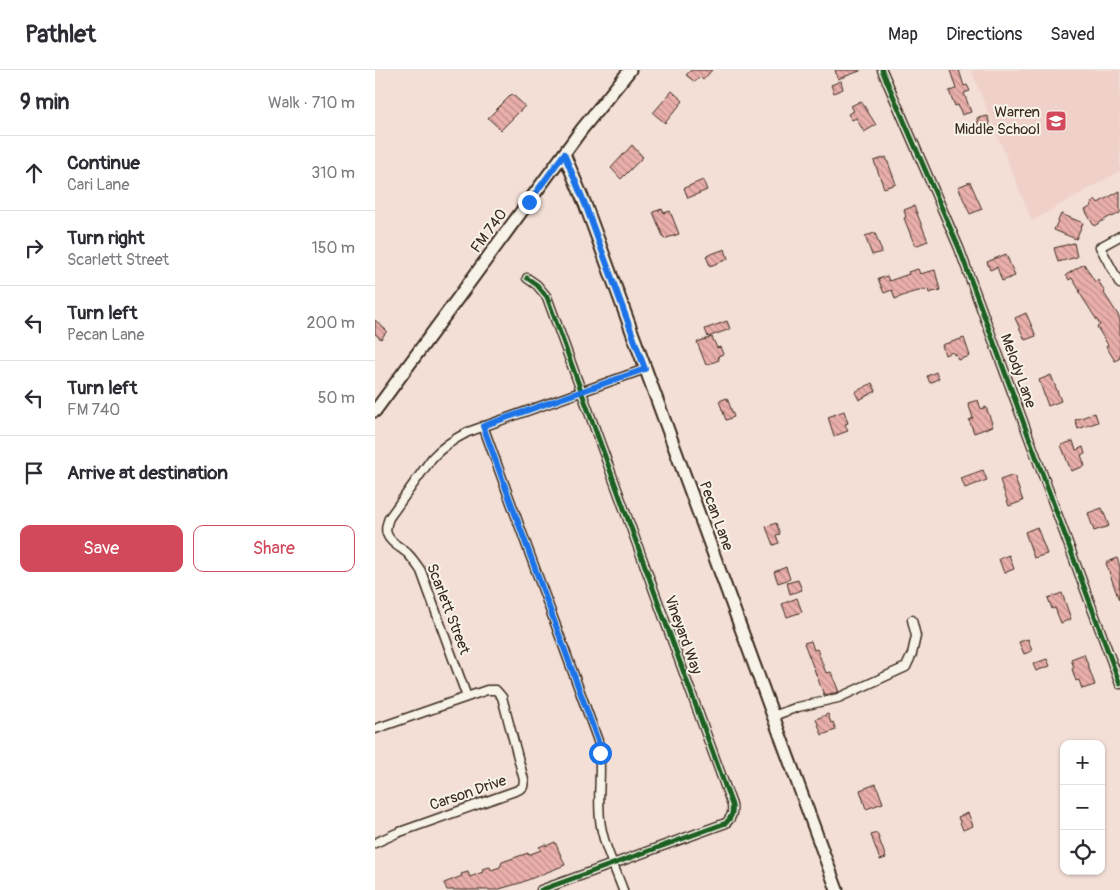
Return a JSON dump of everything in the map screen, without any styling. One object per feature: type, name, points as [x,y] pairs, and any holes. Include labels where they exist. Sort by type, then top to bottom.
[{"type":"street","name":"FM 740","points":[[375,411],[593,114],[630,70]]},
{"type":"street","name":"Melody Lane","points":[[882,70],[959,248],[1120,684]]},
{"type":"street","name":"Pecan Lane","points":[[564,154],[585,204],[837,890]]},
{"type":"street","points":[[1120,236],[1100,248],[1120,284]]},
{"type":"street","name":"Vineyard Way","points":[[527,278],[537,285],[547,298],[732,805],[732,815],[726,823],[541,890]]},
{"type":"street","name":"Scarlett Street","points":[[467,697],[421,571],[407,553],[388,538],[386,525],[389,518],[440,450],[456,438],[483,426],[645,369]]},
{"type":"street","points":[[483,426],[598,741],[601,766],[599,808],[602,833],[623,890]]},
{"type":"street","points":[[773,716],[798,707],[838,698],[907,667],[916,636],[912,620]]},
{"type":"street","name":"Carson Drive","points":[[375,843],[397,833],[523,787],[524,780],[503,697],[496,690],[487,690],[467,697]]},
{"type":"street","points":[[375,729],[467,697]]},
{"type":"shaded area","name":"Warren Middle School","points":[[971,70],[1120,70],[1120,171],[1032,221]]},
{"type":"building","points":[[691,70],[712,70],[703,80],[700,77],[695,82],[686,75]]},
{"type":"building","points":[[835,70],[860,70],[860,71],[838,79]]},
{"type":"building","points":[[950,70],[959,70],[964,86],[967,85],[970,91],[964,93],[971,112],[962,115],[958,105],[955,106],[949,91],[956,89]]},
{"type":"building","points":[[841,81],[843,89],[834,93],[831,85]]},
{"type":"building","points":[[672,91],[683,101],[665,123],[653,113]]},
{"type":"building","points":[[512,94],[525,106],[501,130],[488,118]]},
{"type":"building","points":[[861,101],[876,125],[864,132],[856,118],[852,120],[848,114],[854,111],[851,106]]},
{"type":"building","points":[[988,116],[990,127],[979,129],[977,118]]},
{"type":"building","points":[[632,145],[643,157],[621,179],[611,168]]},
{"type":"building","points":[[886,157],[896,184],[884,188],[874,161]]},
{"type":"building","points":[[703,180],[707,190],[688,198],[684,188]]},
{"type":"building","points":[[970,182],[982,209],[970,214],[958,187]]},
{"type":"building","points":[[1120,191],[1120,213],[1094,226],[1085,210],[1092,206],[1091,204],[1096,200],[1098,203]]},
{"type":"building","points":[[914,206],[928,241],[915,246],[904,218],[906,217],[904,210]]},
{"type":"building","points":[[662,209],[664,213],[670,211],[679,234],[664,239],[653,212]]},
{"type":"building","points":[[1061,214],[1083,223],[1076,239],[1054,230]]},
{"type":"building","points":[[875,233],[882,252],[872,255],[865,236]]},
{"type":"building","points":[[1074,243],[1077,257],[1058,262],[1054,248]]},
{"type":"building","points":[[725,249],[728,259],[710,266],[706,256]]},
{"type":"building","points":[[1006,254],[1015,276],[1002,281],[997,267],[990,270],[987,262]]},
{"type":"building","points":[[1084,264],[1095,282],[1098,280],[1120,318],[1120,358],[1115,361],[1097,327],[1100,325],[1072,278],[1069,280],[1066,275]]},
{"type":"building","points":[[918,269],[920,274],[935,270],[940,290],[929,293],[928,289],[895,299],[892,290],[884,293],[878,279],[887,276],[889,281]]},
{"type":"building","points":[[1026,313],[1036,336],[1025,340],[1015,318]]},
{"type":"building","points":[[375,320],[387,331],[381,339],[375,334]]},
{"type":"building","points":[[727,321],[730,329],[708,337],[705,329]]},
{"type":"building","points":[[712,337],[717,348],[720,347],[723,354],[718,356],[719,360],[706,365],[697,342]]},
{"type":"building","points":[[964,338],[970,356],[958,360],[953,352],[945,355],[942,345]]},
{"type":"building","points":[[936,372],[939,378],[930,383],[927,376]]},
{"type":"building","points":[[1051,375],[1061,401],[1048,406],[1039,380]]},
{"type":"building","points":[[872,383],[876,391],[859,400],[855,392]]},
{"type":"building","points":[[727,398],[734,417],[726,420],[719,401]]},
{"type":"building","points":[[978,400],[981,409],[986,407],[993,426],[974,433],[969,420],[973,418],[968,403]]},
{"type":"building","points":[[844,411],[848,423],[845,424],[848,431],[834,436],[828,417]]},
{"type":"building","points":[[1095,413],[1098,422],[1078,429],[1075,420]]},
{"type":"building","points":[[1073,441],[1076,450],[1083,447],[1085,454],[1081,455],[1085,466],[1071,471],[1061,445]]},
{"type":"building","points":[[983,470],[987,480],[965,488],[961,478]]},
{"type":"building","points":[[1014,475],[1023,501],[1009,506],[1000,480]]},
{"type":"building","points":[[1102,508],[1109,526],[1094,531],[1088,513]]},
{"type":"building","points":[[776,523],[780,534],[776,535],[779,543],[773,545],[766,527]]},
{"type":"building","points":[[1037,527],[1047,554],[1034,558],[1025,532]]},
{"type":"building","points":[[1009,555],[1014,569],[1004,573],[999,559]]},
{"type":"building","points":[[1117,558],[1120,566],[1119,600],[1106,563]]},
{"type":"building","points":[[786,567],[790,579],[778,583],[774,572]]},
{"type":"building","points":[[798,580],[802,590],[790,594],[787,583]]},
{"type":"building","points":[[1062,593],[1071,619],[1061,623],[1055,608],[1052,609],[1048,598]]},
{"type":"building","points":[[797,598],[802,612],[787,617],[782,604]]},
{"type":"building","points":[[1028,639],[1032,651],[1024,654],[1019,642]]},
{"type":"building","points":[[811,641],[814,650],[817,649],[826,673],[831,672],[839,692],[824,695],[804,643]]},
{"type":"building","points":[[1084,654],[1095,685],[1082,689],[1079,680],[1076,681],[1071,659]]},
{"type":"building","points":[[1047,659],[1050,666],[1036,671],[1033,664]]},
{"type":"building","points":[[828,714],[836,730],[822,735],[816,719]]},
{"type":"building","points":[[876,784],[883,803],[866,809],[860,790]]},
{"type":"building","points":[[968,813],[973,826],[963,830],[958,817]]},
{"type":"building","points":[[877,833],[886,858],[880,860],[871,835]]},
{"type":"building","points":[[555,842],[565,865],[520,883],[496,890],[447,890],[444,883],[468,872],[470,877],[483,872],[482,869],[490,867],[491,870],[500,867],[502,862],[528,853],[528,855],[541,850],[539,847]]},
{"type":"cycle path","points":[[882,70],[959,248],[1120,684]]},
{"type":"cycle path","points":[[527,278],[537,285],[547,297],[732,805],[731,817],[726,823],[541,890]]},
{"type":"place","name":"Warren Middle School","points":[[1056,121]]},
{"type":"route","points":[[529,202],[564,154],[585,204],[645,369],[483,426],[598,741],[600,753]]}]
